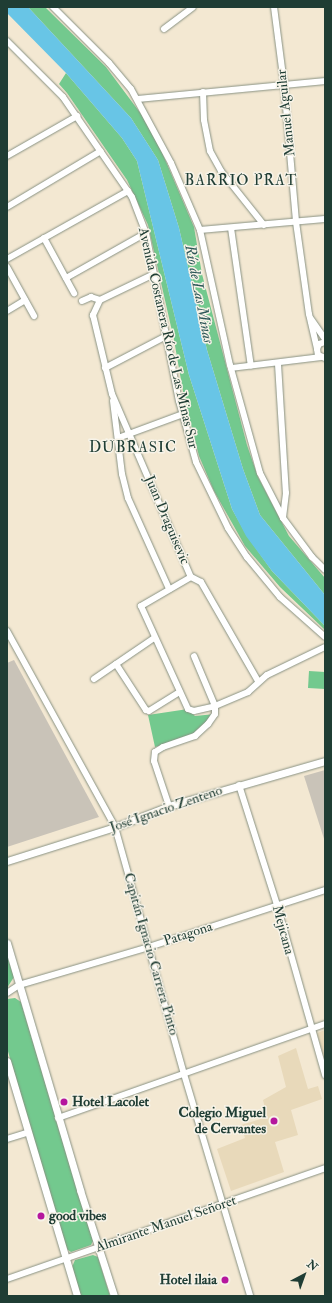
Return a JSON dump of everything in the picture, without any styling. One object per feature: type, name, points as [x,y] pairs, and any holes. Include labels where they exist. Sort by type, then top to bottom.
[{"type":"street","points":[[53,7],[113,66],[138,99],[171,163],[200,230],[231,368],[260,473],[284,518],[312,557],[325,570]]},
{"type":"street","name":"Manuel Aguilar","points":[[274,7],[284,84],[296,222],[309,314],[316,349],[323,358]]},
{"type":"street","points":[[164,29],[190,8]]},
{"type":"street","name":"Avenida Costanera Río de Las Minas Sur","points":[[7,41],[52,85],[77,116],[128,191],[146,233],[183,414],[196,462],[228,528],[280,597],[325,637]]},
{"type":"street","points":[[138,99],[325,81]]},
{"type":"street","points":[[203,92],[204,120],[210,151],[221,171],[264,225]]},
{"type":"street","points":[[7,156],[77,116]]},
{"type":"street","points":[[7,207],[100,151]]},
{"type":"street","points":[[7,259],[128,191]]},
{"type":"street","points":[[200,230],[325,219]]},
{"type":"street","points":[[231,228],[251,366]]},
{"type":"street","points":[[66,278],[146,233]]},
{"type":"street","points":[[44,238],[74,293]]},
{"type":"street","points":[[7,267],[34,316]]},
{"type":"street","points":[[82,301],[91,297],[100,300],[154,274]]},
{"type":"street","points":[[7,311],[25,300]]},
{"type":"street","name":"Juan Draguisevic","points":[[100,300],[93,315],[112,394],[191,577],[201,582],[258,681]]},
{"type":"street","name":"Manuel Aguilar","points":[[309,314],[325,340]]},
{"type":"street","points":[[105,368],[168,335]]},
{"type":"street","points":[[316,349],[319,344],[325,340]]},
{"type":"street","points":[[231,368],[323,358]]},
{"type":"street","points":[[278,364],[286,493],[284,518]]},
{"type":"street","points":[[112,394],[122,474],[128,498],[169,589]]},
{"type":"street","points":[[118,438],[183,414]]},
{"type":"street","points":[[191,577],[141,606],[154,638],[188,710],[194,711],[215,706],[248,692],[258,681],[325,648]]},
{"type":"street","name":"Capitán Ignacio Carrera Pinto","points":[[7,631],[115,827],[184,1074],[224,1204],[250,1296]]},
{"type":"street","points":[[94,679],[154,638]]},
{"type":"street","points":[[169,806],[154,761],[155,752],[200,733],[208,724],[215,706],[194,656]]},
{"type":"street","points":[[116,664],[146,710],[149,711],[180,692]]},
{"type":"street","name":"José Ignacio Zenteno","points":[[7,861],[115,827],[169,806],[325,761]]},
{"type":"street","name":"Mejicana","points":[[239,785],[277,905],[310,1028],[325,1075]]},
{"type":"street","name":"Patagona","points":[[7,993],[19,985],[149,947],[325,890]]},
{"type":"street","points":[[7,943],[58,1118],[114,1296]]},
{"type":"street","points":[[58,1118],[310,1028],[325,1024]]},
{"type":"street","points":[[7,1061],[27,1133],[77,1296]]},
{"type":"street","points":[[7,1140],[27,1133]]},
{"type":"street","name":"Almirante Manuel Señoret","points":[[7,1279],[325,1168]]},
{"type":"shaded area","points":[[14,660],[99,817],[7,847],[7,663]]},
{"type":"shaded area","points":[[325,770],[325,842],[304,776]]},
{"type":"shaded area","points":[[325,1030],[325,1064],[317,1033]]},
{"type":"shaded area","name":"Colegio Miguel de Cervantes","points":[[296,1048],[308,1089],[318,1086],[322,1099],[291,1110],[298,1135],[275,1142],[284,1172],[231,1191],[217,1149],[245,1138],[241,1125],[267,1117],[263,1100],[286,1087],[278,1056]]},
{"type":"green space","points":[[28,7],[45,7],[106,67],[141,114],[161,150],[194,227],[202,274],[247,445],[258,477],[289,536],[325,578],[325,595],[260,515],[243,469],[207,350],[179,228],[158,160],[131,118]]},
{"type":"green space","points":[[66,73],[122,138],[137,161],[189,375],[232,509],[247,536],[272,571],[325,626],[325,630],[280,587],[245,546],[214,491],[199,456],[184,397],[174,340],[148,225],[127,180],[67,93],[59,84]]},
{"type":"green space","points":[[309,671],[325,672],[325,689],[308,688]]},
{"type":"green space","points":[[188,709],[195,716],[215,714],[195,736],[155,747],[148,715]]},
{"type":"green space","points":[[7,951],[14,977],[7,988]]},
{"type":"green space","points":[[15,998],[21,1002],[93,1241],[91,1245],[71,1252],[65,1248],[7,1048],[7,999]]},
{"type":"green space","points":[[93,1255],[98,1257],[110,1296],[81,1296],[72,1267],[75,1260]]},
{"type":"water","points":[[7,7],[28,7],[131,118],[158,160],[179,228],[207,350],[243,469],[260,515],[325,595],[325,626],[272,571],[246,536],[232,509],[189,375],[137,161],[122,138],[66,73],[7,13]]},
{"type":"place","name":"Hotel Lacolet","points":[[64,1102]]},
{"type":"place","name":"Colegio Miguel de Cervantes","points":[[274,1121]]},
{"type":"place","name":"good vibes","points":[[41,1216]]},
{"type":"place","name":"Hotel ilaia","points":[[225,1280]]},
{"type":"district","name":"BARRIO PRAT","points":[[241,181]]},
{"type":"district","name":"DUBRASIC","points":[[133,448]]},
{"type":"water label","name":"Río de Las Minas","points":[[199,294]]}]
